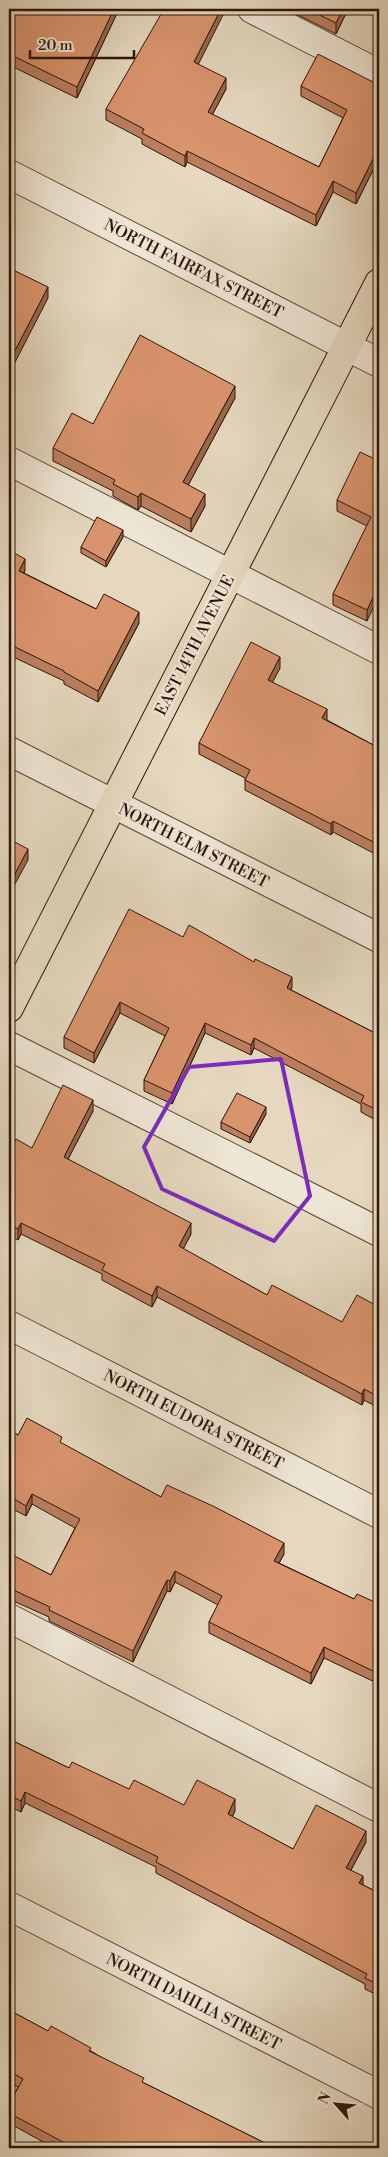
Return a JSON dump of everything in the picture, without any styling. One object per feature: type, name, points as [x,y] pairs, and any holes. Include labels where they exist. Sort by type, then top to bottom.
[{"type":"main road","name":"EAST 14TH AVENUE","points":[[9,1008],[379,283]]},
{"type":"street","points":[[252,9],[379,74]]},
{"type":"street","name":"NORTH FAIRFAX STREET","points":[[9,174],[379,363]]},
{"type":"street","points":[[9,461],[379,650]]},
{"type":"street","name":"NORTH ELM STREET","points":[[9,751],[379,938]]},
{"type":"street","points":[[9,1046],[379,1232]]},
{"type":"street","name":"NORTH EUDORA STREET","points":[[9,1324],[379,1514]]},
{"type":"street","points":[[9,1618],[379,1808]]},
{"type":"street","name":"NORTH DAHLIA STREET","points":[[9,1906],[379,2095]]},
{"type":"highlighted area","points":[[281,1059],[310,1196],[274,1241],[162,1189],[144,1147],[189,1067]]},
{"type":"building","points":[[9,9],[114,9],[77,87],[9,54]]},
{"type":"building","points":[[164,9],[221,9],[194,62],[226,78],[208,112],[319,167],[347,110],[301,86],[318,54],[373,82],[379,77],[379,147],[356,193],[333,181],[316,215],[187,151],[185,156],[142,133],[144,129],[106,109]]},
{"type":"building","points":[[307,9],[343,9],[336,23]]},
{"type":"building","points":[[9,268],[48,287],[9,362]]},
{"type":"building","points":[[140,335],[235,386],[183,482],[205,494],[191,519],[141,493],[138,497],[113,484],[115,480],[53,448],[72,413],[93,424]]},
{"type":"building","points":[[360,452],[379,461],[379,585],[367,610],[333,594],[371,517],[337,500]]},
{"type":"building","points":[[97,517],[123,530],[106,561],[81,547]]},
{"type":"building","points":[[9,550],[25,559],[19,571],[96,609],[104,594],[139,612],[98,691],[64,671],[9,644]]},
{"type":"building","points":[[251,642],[280,657],[268,680],[327,709],[322,718],[379,748],[379,845],[333,821],[331,824],[245,780],[250,770],[199,743]]},
{"type":"building","points":[[9,839],[28,849],[9,885]]},
{"type":"building","points":[[129,909],[183,937],[189,925],[254,962],[255,959],[292,977],[287,988],[379,1035],[379,1111],[361,1102],[364,1096],[254,1038],[251,1045],[205,1023],[172,1093],[144,1080],[169,1028],[120,1002],[94,1053],[64,1037]]},
{"type":"building","points":[[63,1085],[93,1100],[64,1157],[191,1223],[179,1246],[267,1295],[272,1285],[342,1322],[357,1295],[379,1307],[379,1397],[364,1389],[362,1394],[157,1286],[152,1296],[102,1270],[105,1264],[21,1223],[18,1229],[9,1225],[9,1153],[16,1139],[32,1148]]},
{"type":"building","points":[[237,1093],[266,1107],[250,1137],[221,1122]]},
{"type":"building","points":[[27,1418],[62,1437],[60,1442],[161,1497],[167,1485],[215,1507],[284,1543],[274,1561],[354,1599],[357,1594],[379,1604],[379,1674],[324,1647],[311,1673],[209,1622],[222,1596],[175,1571],[170,1581],[167,1580],[133,1651],[49,1610],[50,1607],[9,1588],[9,1553],[51,1575],[80,1519],[32,1494],[26,1506],[9,1496],[9,1430],[18,1435]]},
{"type":"building","points":[[9,1739],[69,1768],[72,1762],[129,1789],[134,1780],[184,1805],[197,1780],[235,1799],[228,1814],[293,1849],[316,1805],[366,1831],[346,1868],[363,1876],[359,1883],[379,1893],[379,1985],[365,1978],[367,1974],[156,1862],[158,1857],[25,1792],[21,1801],[9,1795]]},
{"type":"building","points":[[9,2010],[48,2031],[51,2026],[91,2048],[89,2051],[144,2078],[142,2082],[275,2148],[74,2148],[9,2113],[9,2104],[23,2079],[9,2071]]}]
